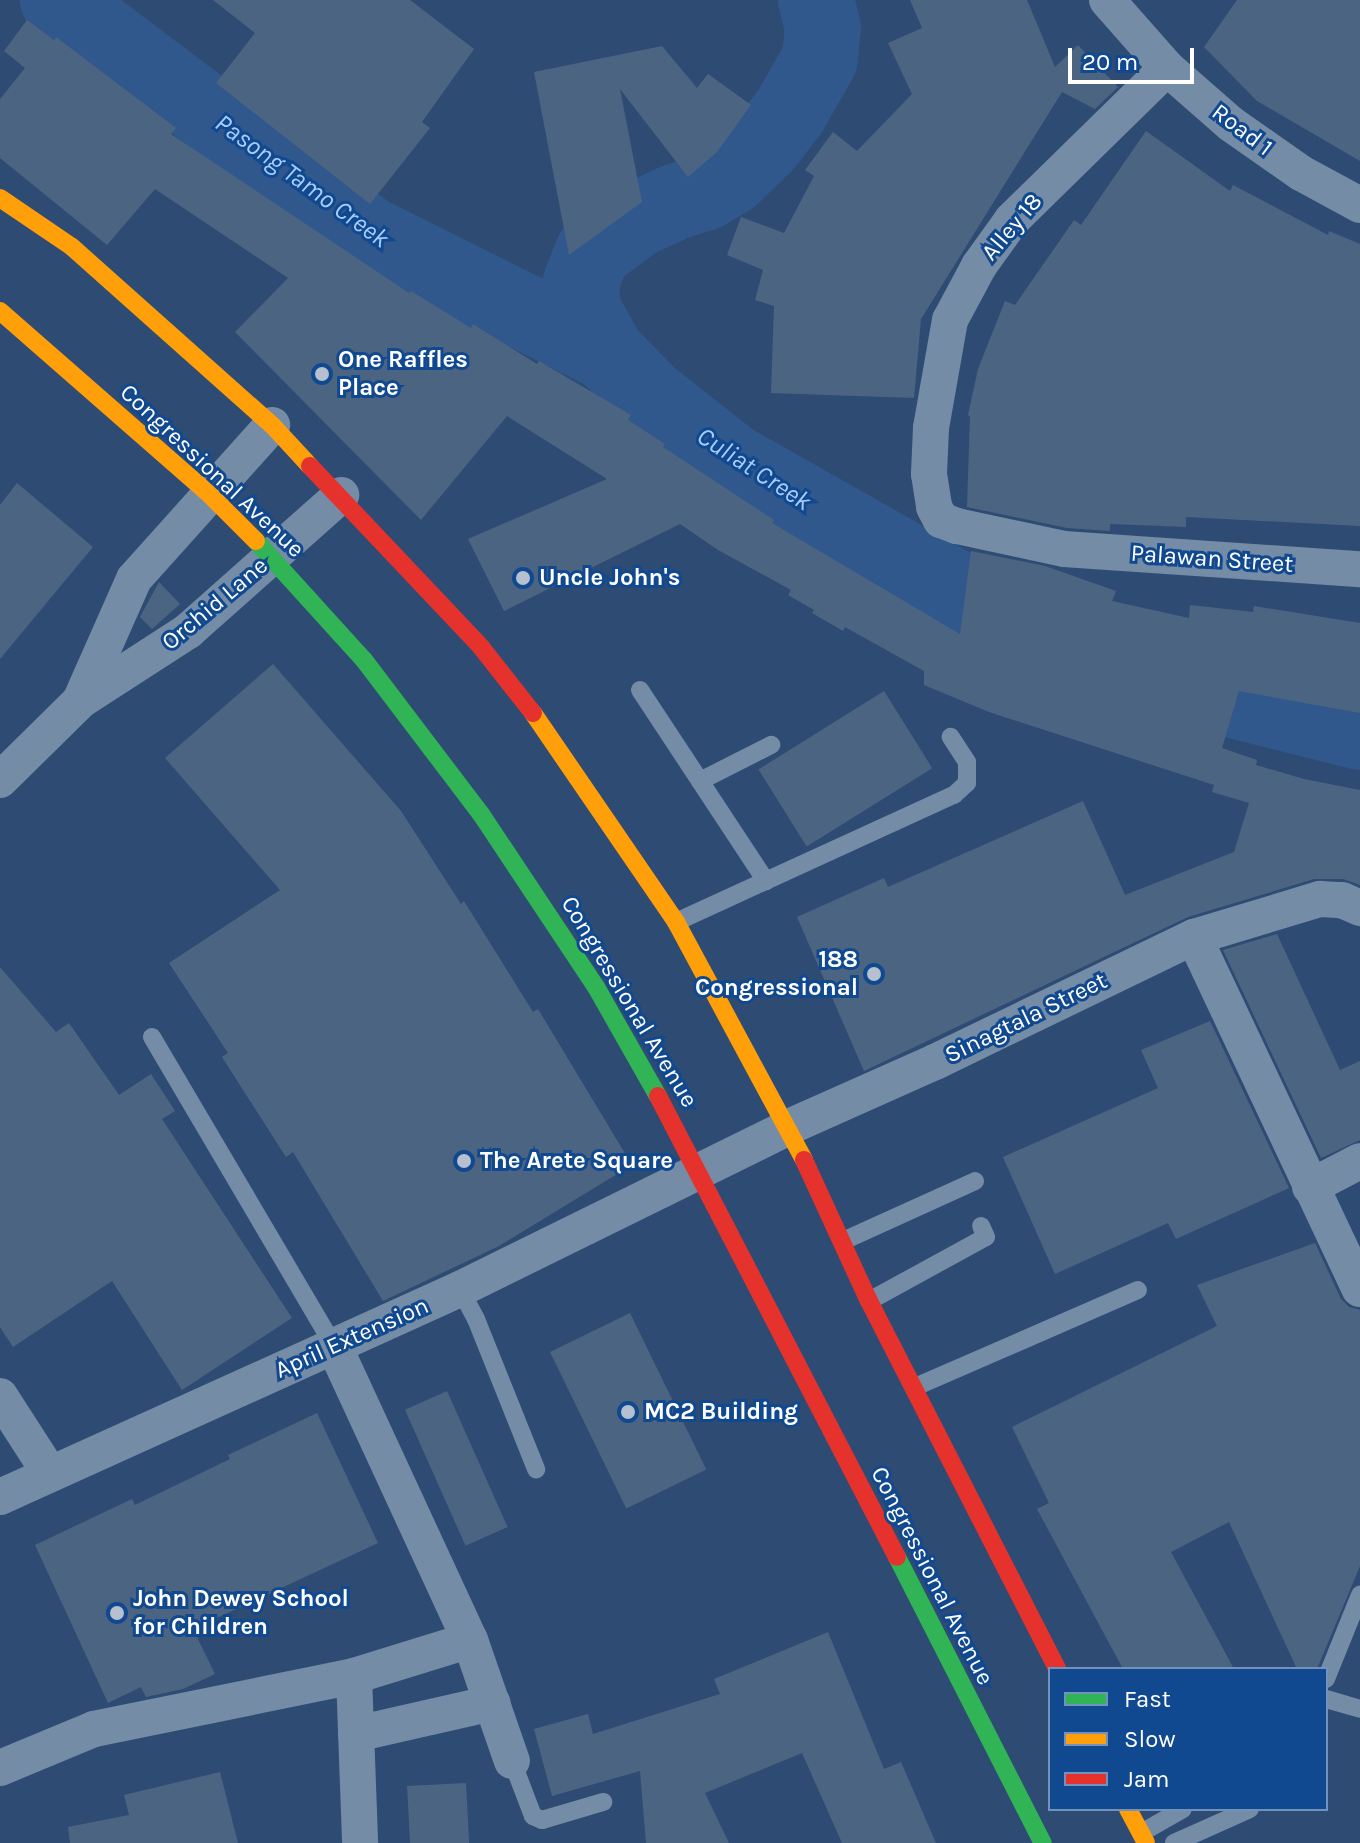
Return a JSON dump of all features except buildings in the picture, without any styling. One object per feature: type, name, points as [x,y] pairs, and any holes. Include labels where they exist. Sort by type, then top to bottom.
[{"type":"main road","points":[[0,198],[72,247],[272,425],[481,647],[554,739],[627,854],[676,922],[789,1127],[869,1301],[1056,1667]]},
{"type":"main road","name":"Congressional Avenue","points":[[0,311],[210,495],[271,556],[364,660],[481,814],[596,987],[700,1172],[1043,1843]]},
{"type":"main road","points":[[1129,1811],[1143,1838]]},
{"type":"street","name":"Road 1","points":[[1107,0],[1167,68],[1231,124],[1301,173],[1360,205]]},
{"type":"street","name":"Alley 18","points":[[1064,549],[941,520],[934,507],[929,474],[931,428],[950,320],[979,266],[1012,220],[1167,68]]},
{"type":"street","name":"Orchid Lane","points":[[80,701],[134,579],[272,425]]},
{"type":"street","name":"Orchid Lane","points":[[0,780],[80,701],[188,631],[341,495]]},
{"type":"street","name":"Palawan Street","points":[[1064,549],[1360,569]]},
{"type":"street","name":"Sinagtala Street","points":[[700,1172],[789,1127],[935,1062],[977,1039],[1194,937],[1320,899],[1342,900],[1360,908]]},
{"type":"street","points":[[1194,937],[1360,1289]]},
{"type":"street","points":[[1310,1187],[1360,1161]]},
{"type":"street","name":"April Extension","points":[[0,1497],[49,1472],[460,1289],[700,1172]]},
{"type":"street","points":[[334,1346],[470,1640],[512,1761]]},
{"type":"street","points":[[0,1396],[49,1472]]},
{"type":"street","points":[[0,1768],[94,1729],[354,1676],[470,1640]]},
{"type":"street","points":[[354,1676],[360,1843]]},
{"type":"street","points":[[356,1734],[493,1703]]},
{"type":"lane","points":[[640,690],[766,881]]},
{"type":"lane","points":[[676,922],[954,795],[967,783],[967,762],[951,737]]},
{"type":"lane","points":[[700,781],[771,745]]},
{"type":"lane","points":[[152,1037],[334,1346]]},
{"type":"lane","points":[[843,1241],[975,1181]]},
{"type":"lane","points":[[869,1301],[986,1237],[981,1226]]},
{"type":"lane","points":[[460,1289],[476,1319],[536,1469]]},
{"type":"lane","points":[[915,1387],[1138,1290]]},
{"type":"lane","points":[[1328,1674],[1360,1595]]},
{"type":"lane","points":[[1328,1700],[1360,1709]]},
{"type":"lane","points":[[512,1761],[533,1816],[542,1820],[603,1802]]},
{"type":"lane","points":[[1143,1838],[1180,1811]]},
{"type":"lane","points":[[1174,1843],[1246,1811]]},
{"type":"waterway","name":"Pasong Tamo Creek","points":[[58,0],[370,235],[607,353]]},
{"type":"waterway","name":"Culiat Creek","points":[[816,0],[823,28],[820,59],[789,113],[765,144],[731,177],[704,193],[636,220],[593,252],[581,282],[583,310],[607,353],[650,397],[733,462],[996,611],[1200,692],[1360,732]]},
{"type":"traffic: fast","points":[[256,541],[364,660],[481,814],[596,987],[658,1096]]},
{"type":"traffic: fast","points":[[897,1557],[1043,1843]]},
{"type":"traffic: slow","points":[[0,198],[72,247],[272,425],[310,466]]},
{"type":"traffic: slow","points":[[0,311],[210,495],[256,541]]},
{"type":"traffic: slow","points":[[533,713],[676,922],[804,1160]]},
{"type":"traffic: slow","points":[[1129,1811],[1146,1843]]},
{"type":"traffic: jam","points":[[310,466],[481,647],[533,713]]},
{"type":"traffic: jam","points":[[658,1096],[897,1557]]},
{"type":"traffic: jam","points":[[804,1160],[869,1301],[1056,1667]]},
{"type":"place","name":"One Raffles Place","points":[[322,374]]},
{"type":"place","name":"Uncle John's","points":[[523,578]]},
{"type":"place","name":"188 Congressional","points":[[874,974]]},
{"type":"place","name":"The Arete Square","points":[[464,1161]]},
{"type":"place","name":"MC2 Building","points":[[628,1412]]},
{"type":"place","name":"John Dewey School for Children","points":[[117,1613]]}]
